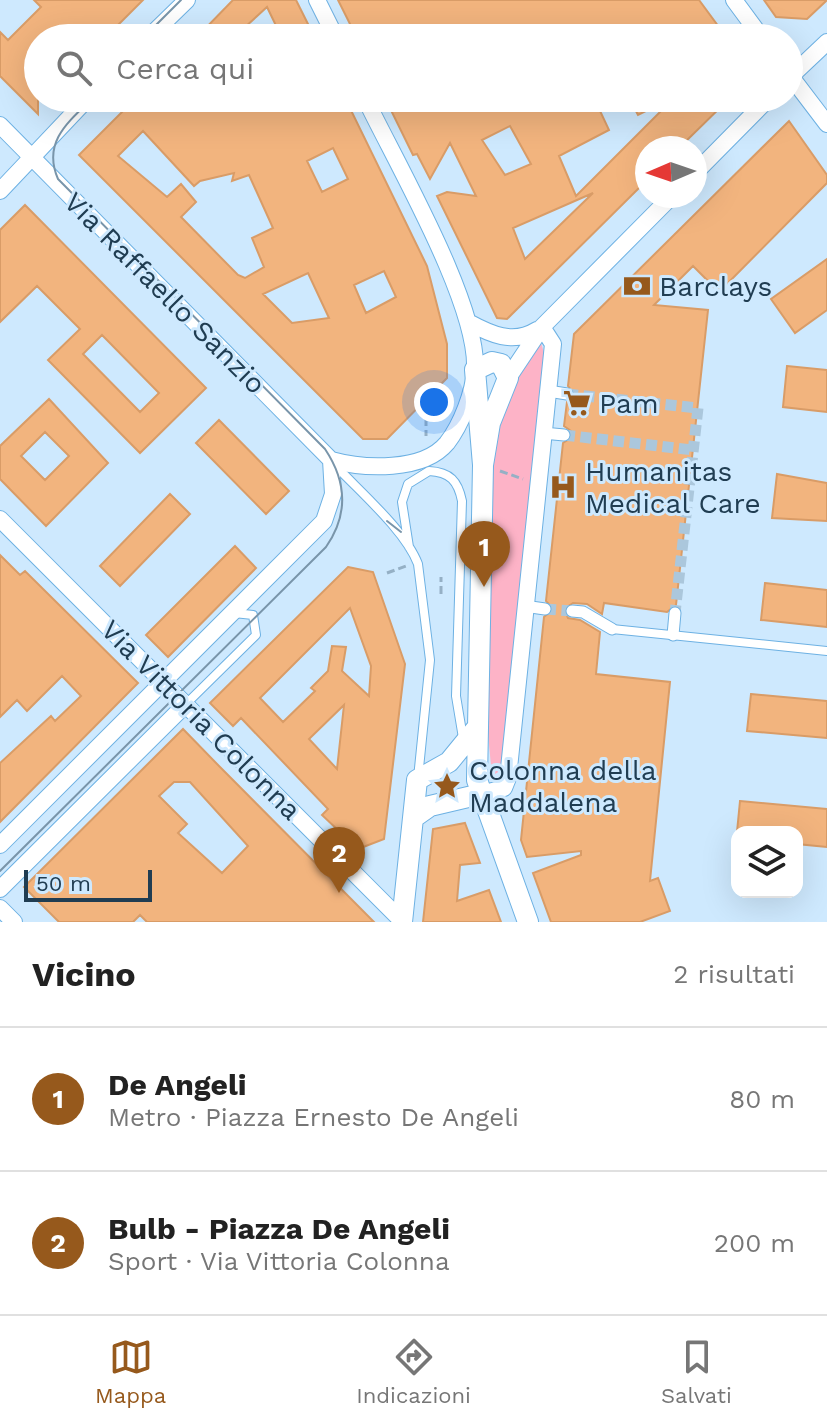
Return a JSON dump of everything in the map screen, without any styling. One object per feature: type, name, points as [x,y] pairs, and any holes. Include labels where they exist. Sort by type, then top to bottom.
[{"type":"street","points":[[162,24],[187,0]]},
{"type":"street","points":[[317,0],[329,24]]},
{"type":"street","points":[[734,0],[752,24]]},
{"type":"street","points":[[803,64],[827,42]]},
{"type":"street","points":[[803,93],[827,124]]},
{"type":"street","points":[[0,191],[75,112]]},
{"type":"street","points":[[372,112],[452,278],[468,322],[488,466]]},
{"type":"street","points":[[707,161],[755,112]]},
{"type":"street","name":"Via Raffaello Sanzio","points":[[0,125],[84,214],[331,460]]},
{"type":"street","points":[[528,922],[479,787],[470,736],[490,423],[508,378],[542,327],[660,208]]},
{"type":"street","points":[[468,322],[503,337],[527,336],[542,327]]},
{"type":"street","points":[[413,818],[430,806],[479,787],[504,788],[508,778],[553,344],[542,327]]},
{"type":"street","points":[[0,845],[324,521],[332,508],[331,460],[347,465],[388,465],[421,460],[441,450],[460,420],[475,370],[492,362],[501,364],[508,378]]},
{"type":"street","points":[[548,391],[567,394]]},
{"type":"street","points":[[543,433],[564,435]]},
{"type":"street","name":"Via Vittoria Colonna","points":[[0,519],[402,921]]},
{"type":"street","points":[[524,606],[545,609]]},
{"type":"street","points":[[572,611],[583,612],[612,629]]},
{"type":"street","points":[[673,635],[675,613]]},
{"type":"street","points":[[0,889],[185,705]]},
{"type":"street","points":[[402,921],[417,780],[449,762],[470,736]]},
{"type":"street","points":[[0,908],[14,922]]},
{"type":"lane","points":[[331,460],[409,547]]},
{"type":"lane","points":[[417,780],[430,660],[419,571],[409,547],[402,502],[408,484],[429,471],[449,476],[459,488],[462,501],[456,696],[470,736]]},
{"type":"lane","points":[[185,705],[256,635],[253,615],[234,613]]},
{"type":"lane","points":[[612,629],[827,651]]},
{"type":"path","points":[[426,418],[426,436]]},
{"type":"path","points":[[488,466],[532,481]]},
{"type":"path","points":[[387,573],[406,566]]},
{"type":"path","points":[[441,577],[441,594]]},
{"type":"shaded area","points":[[541,343],[546,359],[503,769],[492,776],[488,734],[492,459],[508,398]]},
{"type":"building","points":[[34,0],[143,0],[119,24],[24,24],[41,7]]},
{"type":"building","points":[[233,0],[296,0],[308,24],[275,24],[267,7],[248,24],[210,24]]},
{"type":"building","points":[[338,0],[699,0],[717,24],[350,24]]},
{"type":"building","points":[[764,0],[827,0],[807,19],[776,17]]},
{"type":"building","points":[[24,24],[24,100],[0,76],[0,32],[8,40]]},
{"type":"building","points":[[122,112],[352,112],[427,266],[447,344],[447,378],[387,439],[363,439],[79,155]],"holes":[[[143,131],[194,186],[200,181],[234,173],[232,181],[249,175],[273,228],[252,238],[264,267],[245,278],[238,275],[181,217],[196,202],[181,184],[167,197],[118,156]],[[333,148],[348,179],[322,192],[307,161]],[[384,271],[396,297],[366,313],[354,285]],[[308,273],[329,318],[292,323],[263,294]]]},
{"type":"building","points":[[392,112],[601,112],[609,130],[559,156],[576,196],[635,137],[635,192],[507,319],[497,318],[437,196],[447,192],[476,196],[450,143],[430,179],[417,154],[413,155]],"holes":[[[510,126],[531,164],[505,175],[482,140]],[[593,193],[525,259],[513,228]]]},
{"type":"building","points":[[660,112],[716,112],[691,136],[636,136]]},
{"type":"building","points":[[789,121],[827,175],[827,183],[719,292],[693,266],[654,305],[708,310],[676,605],[667,612],[604,603],[602,614],[587,604],[573,603],[564,609],[568,618],[580,620],[600,632],[596,674],[670,682],[650,881],[658,878],[670,911],[640,922],[551,922],[533,873],[581,855],[581,851],[527,857],[521,840],[544,617],[553,609],[546,601],[563,443],[572,437],[571,431],[564,426],[567,402],[575,395],[568,386],[574,334],[701,208],[707,208],[707,202]]},
{"type":"building","points":[[25,205],[206,388],[140,453],[48,360],[80,329],[37,286],[0,322],[0,230]],"holes":[[[102,335],[159,393],[140,412],[83,354]]]},
{"type":"building","points":[[827,259],[827,310],[795,333],[771,299]]},
{"type":"building","points":[[787,366],[827,370],[827,412],[783,407]]},
{"type":"building","points":[[49,399],[108,463],[46,526],[0,479],[0,446]],"holes":[[[45,432],[69,456],[45,480],[21,456]]]},
{"type":"building","points":[[219,420],[289,491],[266,514],[196,443]]},
{"type":"building","points":[[777,474],[827,483],[827,521],[772,518]]},
{"type":"building","points":[[170,494],[190,514],[120,586],[100,566]]},
{"type":"building","points":[[235,546],[256,568],[168,657],[146,635]]},
{"type":"building","points":[[0,555],[20,575],[25,571],[138,683],[0,822],[0,763],[51,716],[55,721],[81,696],[62,676],[27,711],[17,700],[0,717]]},
{"type":"building","points":[[348,567],[373,572],[405,664],[384,839],[358,849],[322,815],[328,809],[241,718],[233,726],[210,703]],"holes":[[[350,608],[371,666],[369,696],[342,671],[346,647],[332,646],[328,671],[311,688],[315,691],[283,722],[260,698]],[[344,705],[337,769],[309,739]]]},
{"type":"building","points":[[765,583],[827,590],[827,627],[761,620]]},
{"type":"building","points":[[751,694],[827,701],[827,738],[747,731]]},
{"type":"building","points":[[183,729],[374,922],[147,922],[140,915],[133,922],[59,922],[24,887]],"holes":[[[174,782],[190,782],[248,846],[222,873],[178,833],[187,824],[159,796]]]},
{"type":"building","points":[[740,801],[827,809],[827,847],[803,845],[803,826],[738,826]]},
{"type":"building","points":[[465,823],[480,863],[460,865],[457,901],[489,890],[501,922],[423,922],[433,829]]},
{"type":"tunnel","points":[[567,394],[698,408],[675,613]]},
{"type":"tunnel","points":[[564,435],[693,450]]},
{"type":"tunnel","points":[[545,609],[572,611]]},
{"type":"tram line","points":[[157,24],[181,0]]},
{"type":"tram line","points":[[0,871],[326,547],[342,510],[338,474],[325,449],[58,179],[54,166],[55,143],[79,112]]},
{"type":"tram line","points":[[387,521],[401,532]]},
{"type":"place","name":"Barclays","points":[[637,286]]},
{"type":"place","name":"Pam","points":[[577,403]]},
{"type":"place","name":"Humanitas Medical Care","points":[[563,487]]},
{"type":"place","name":"De Angeli","points":[[484,587]]},
{"type":"place","name":"Colonna della Maddalena","points":[[447,786]]},
{"type":"place","name":"Bulb - Piazza De Angeli","points":[[339,893]]}]
